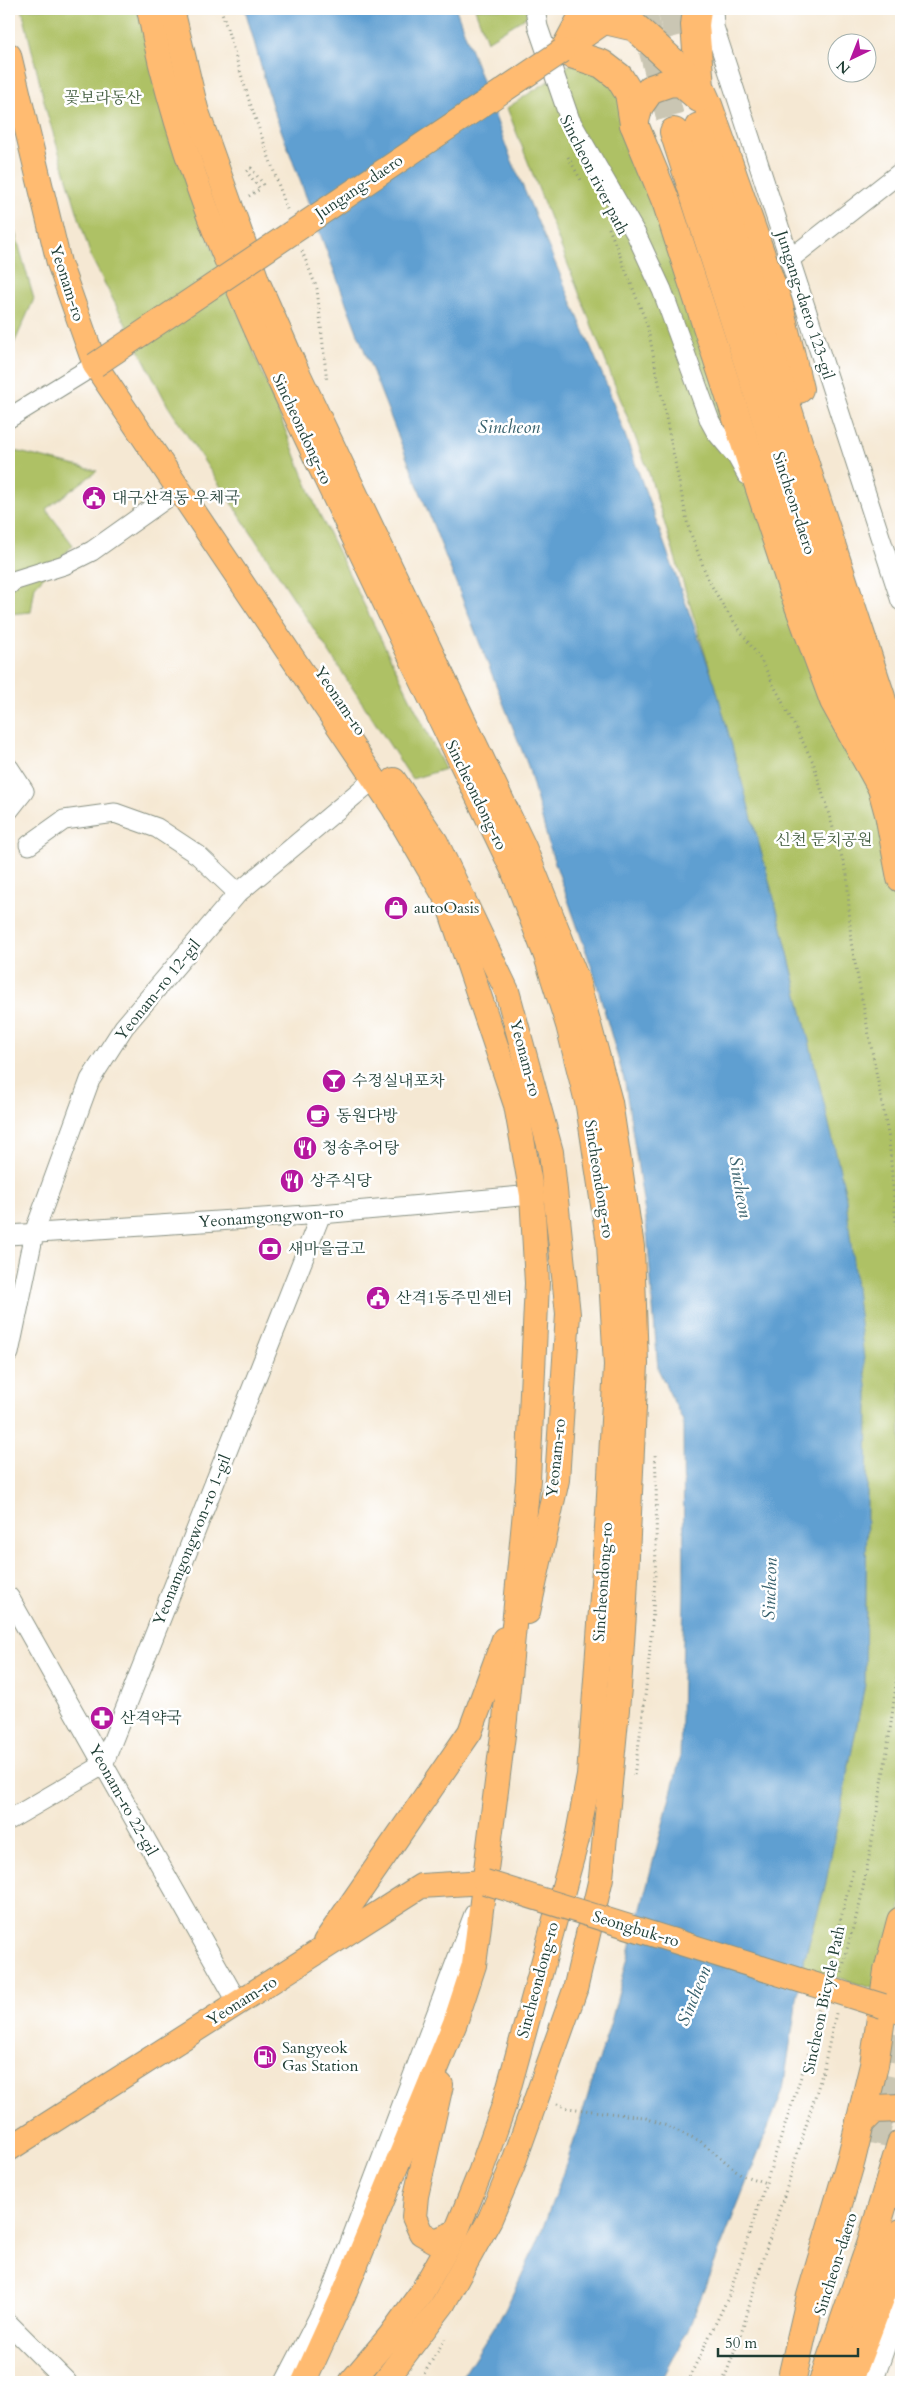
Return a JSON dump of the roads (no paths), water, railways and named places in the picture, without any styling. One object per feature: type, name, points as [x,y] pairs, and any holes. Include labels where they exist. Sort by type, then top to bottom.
[{"type":"highway","points":[[695,113],[697,9]]},
{"type":"highway","points":[[604,13],[635,27],[695,113]]},
{"type":"highway","points":[[562,51],[602,64],[619,77],[629,93],[634,124],[667,204],[793,590],[834,702],[891,780]]},
{"type":"highway","points":[[634,124],[639,106],[651,89],[671,82],[682,83],[695,113]]},
{"type":"highway","name":"Sincheon-daero","points":[[695,113],[780,306],[842,576],[881,696],[901,878]]},
{"type":"highway","name":"Sincheon-daero","points":[[695,113],[854,692],[891,780]]},
{"type":"highway","points":[[867,2133],[874,2065],[892,2009],[888,1971],[901,1921]]},
{"type":"highway","points":[[791,2382],[811,2296],[874,2109],[901,2108]]},
{"type":"highway","name":"Sincheon-daero","points":[[796,2382],[826,2300],[867,2133]]},
{"type":"highway","name":"Sincheon-daero","points":[[823,2382],[871,2244],[901,2144]]},
{"type":"highway","points":[[848,2382],[885,2285],[901,2233]]},
{"type":"main road","name":"Sincheondong-ro","points":[[149,9],[157,51],[175,120],[209,217],[269,359],[513,870],[546,956],[568,1025],[588,1106],[609,1244],[616,1365],[608,1513],[589,1776],[577,1839],[504,2105],[456,2232],[422,2292],[390,2336],[351,2382]]},
{"type":"main road","name":"Sincheondong-ro","points":[[172,9],[196,109],[258,283],[295,367],[524,847],[576,977],[610,1102],[632,1247],[636,1364],[625,1599],[619,1688],[601,1878],[575,1990],[512,2167],[494,2210],[470,2258],[443,2304],[384,2382]]},
{"type":"main road","name":"Jungang-daero","points":[[95,365],[562,51],[604,13]]},
{"type":"main road","name":"Yeonam-ro","points":[[9,54],[59,263],[95,365],[393,807],[447,900],[516,1105],[532,1195],[536,1293],[528,1480],[516,1606]]},
{"type":"main road","name":"Yeonam-ro","points":[[178,490],[294,635],[436,842],[507,991],[548,1142],[568,1314],[557,1471],[505,1719]]},
{"type":"main road","points":[[304,2382],[343,2296],[455,2023],[474,1965],[505,1719],[516,1606]]},
{"type":"main road","points":[[319,1952],[470,1732],[516,1606]]},
{"type":"main road","name":"Yeonam-ro","points":[[9,2149],[422,1886],[485,1882]]},
{"type":"main road","name":"Seongbuk-ro","points":[[485,1882],[892,2009]]},
{"type":"main road","points":[[455,2023],[416,2196],[414,2217],[421,2232],[435,2241],[456,2232]]},
{"type":"street","points":[[536,9],[538,27],[570,120],[636,234],[655,274],[710,421],[764,497]]},
{"type":"street","name":"Jungang-daero 123-gil","points":[[713,9],[714,27],[901,601]]},
{"type":"street","points":[[9,108],[32,153]]},
{"type":"street","points":[[790,259],[901,172]]},
{"type":"street","points":[[9,418],[95,365]]},
{"type":"street","points":[[9,584],[12,581],[64,565],[92,551],[178,490]]},
{"type":"street","points":[[9,768],[24,791],[9,810]]},
{"type":"street","name":"Yeonam-ro 12-gil","points":[[34,1233],[90,1080],[124,1027],[238,893],[374,779]]},
{"type":"street","points":[[29,845],[64,820],[115,813],[157,828],[198,855],[238,893]]},
{"type":"street","name":"Yeonamgongwon-ro","points":[[9,1235],[321,1214],[532,1195]]},
{"type":"street","name":"Yeonamgongwon-ro 1-gil","points":[[103,1765],[321,1214]]},
{"type":"street","points":[[9,1353],[34,1233]]},
{"type":"street","name":"Yeonam-ro 22-gil","points":[[9,1597],[238,2003]]},
{"type":"street","points":[[9,1820],[103,1765]]},
{"type":"street","points":[[285,2382],[332,2294],[443,2000],[485,1882]]},
{"type":"street","points":[[873,2382],[901,2302]]},
{"type":"street","points":[[9,2324],[67,2382]]},
{"type":"water","name":"Sincheon","points":[[245,9],[456,9],[507,149],[608,388],[715,684],[781,924],[845,1191],[868,1394],[865,1684],[825,1887],[802,1967],[783,2090],[688,2330],[661,2382],[459,2382],[505,2310],[538,2241],[568,2159],[612,2018],[680,1759],[684,1594],[683,1421],[658,1369],[646,1220],[625,1083],[593,971],[550,849],[528,766],[356,329],[272,106]]},
{"type":"tunnel","points":[[642,9],[674,132]]},
{"type":"tunnel","points":[[671,9],[692,89]]},
{"type":"tunnel","points":[[874,2144],[901,2016]]},
{"type":"place","name":"대구산격동 우체국","points":[[94,498]]},
{"type":"place","name":"autoOasis","points":[[396,908]]},
{"type":"place","name":"수정실내포차","points":[[334,1081]]},
{"type":"place","name":"동원다방","points":[[318,1116]]},
{"type":"place","name":"청송추어탕","points":[[305,1148]]},
{"type":"place","name":"상주식당","points":[[292,1181]]},
{"type":"place","name":"새마을금고","points":[[270,1249]]},
{"type":"place","name":"산격1동주민센터","points":[[378,1298]]},
{"type":"place","name":"산격약국","points":[[102,1718]]},
{"type":"place","name":"Sangyeok Gas Station","points":[[265,2057]]},
{"type":"park label","name":"꽃보라동산","points":[[103,98]]},
{"type":"park label","name":"신천 둔치공원","points":[[824,840]]}]
